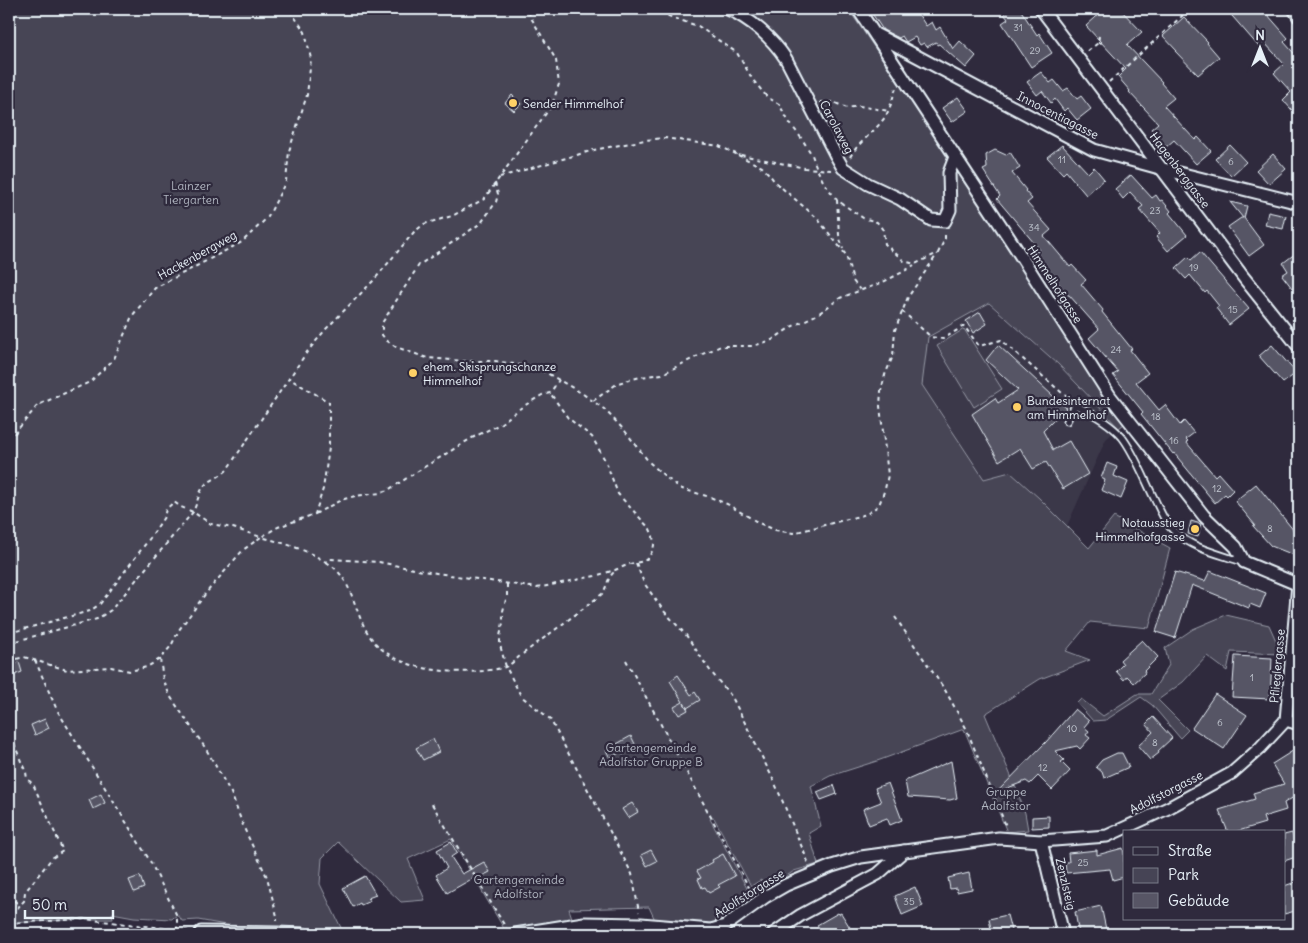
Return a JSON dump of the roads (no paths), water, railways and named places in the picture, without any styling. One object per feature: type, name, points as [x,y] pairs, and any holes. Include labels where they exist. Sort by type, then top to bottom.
[{"type":"street","name":"Carolaweg","points":[[728,9],[740,14],[778,47],[843,168],[868,184],[900,199],[931,220],[945,221],[950,210],[949,173],[955,157]]},
{"type":"street","name":"Himmelhofgasse","points":[[858,9],[1015,247],[1110,396],[1204,516],[1236,547],[1244,562]]},
{"type":"street","name":"Hagenberggasse","points":[[1041,9],[1244,278],[1299,347]]},
{"type":"street","points":[[1294,9],[1299,17]]},
{"type":"street","name":"Innocentiagasse","points":[[876,34],[1094,150],[1299,203]]},
{"type":"street","points":[[1244,562],[1298,584]]},
{"type":"street","name":"Pflieglergasse","points":[[1286,720],[1298,584]]},
{"type":"street","points":[[1286,720],[1299,724]]},
{"type":"street","name":"Adolfstorgasse","points":[[511,933],[584,924],[641,924],[701,930],[719,928],[725,926],[758,902],[786,885],[813,873],[861,857],[998,838],[1042,840],[1107,836],[1168,808],[1232,773],[1260,748],[1286,720]]},
{"type":"street","name":"Zenzlsteig","points":[[1042,840],[1064,934]]},
{"type":"street","points":[[773,934],[801,915],[878,874],[904,851]]},
{"type":"street","points":[[201,932],[303,934]]},
{"type":"lane","points":[[1067,420],[1075,405],[1092,413],[1115,431],[1122,437],[1166,521],[1174,532],[1187,542],[1244,562]]},
{"type":"waterway","points":[[44,934],[69,932],[107,934]]},
{"type":"place","name":"Sender Himmelhof","points":[[513,103]]},
{"type":"place","name":"ehem. Skisprungschanze Himmelhof","points":[[413,373]]},
{"type":"place","name":"Bundesinternat am Himmelhof","points":[[1017,407]]},
{"type":"place","name":"Notausstieg Himmelhofgasse","points":[[1195,529]]},
{"type":"park label","name":"Lainzer Tiergarten","points":[[191,192]]},
{"type":"park label","name":"Gartengemeinde Adolfstor Gruppe B","points":[[651,754]]},
{"type":"park label","name":"Gruppe Adolfstor","points":[[1006,798]]},
{"type":"park label","name":"Gartengemeinde Adolfstor","points":[[519,886]]}]
